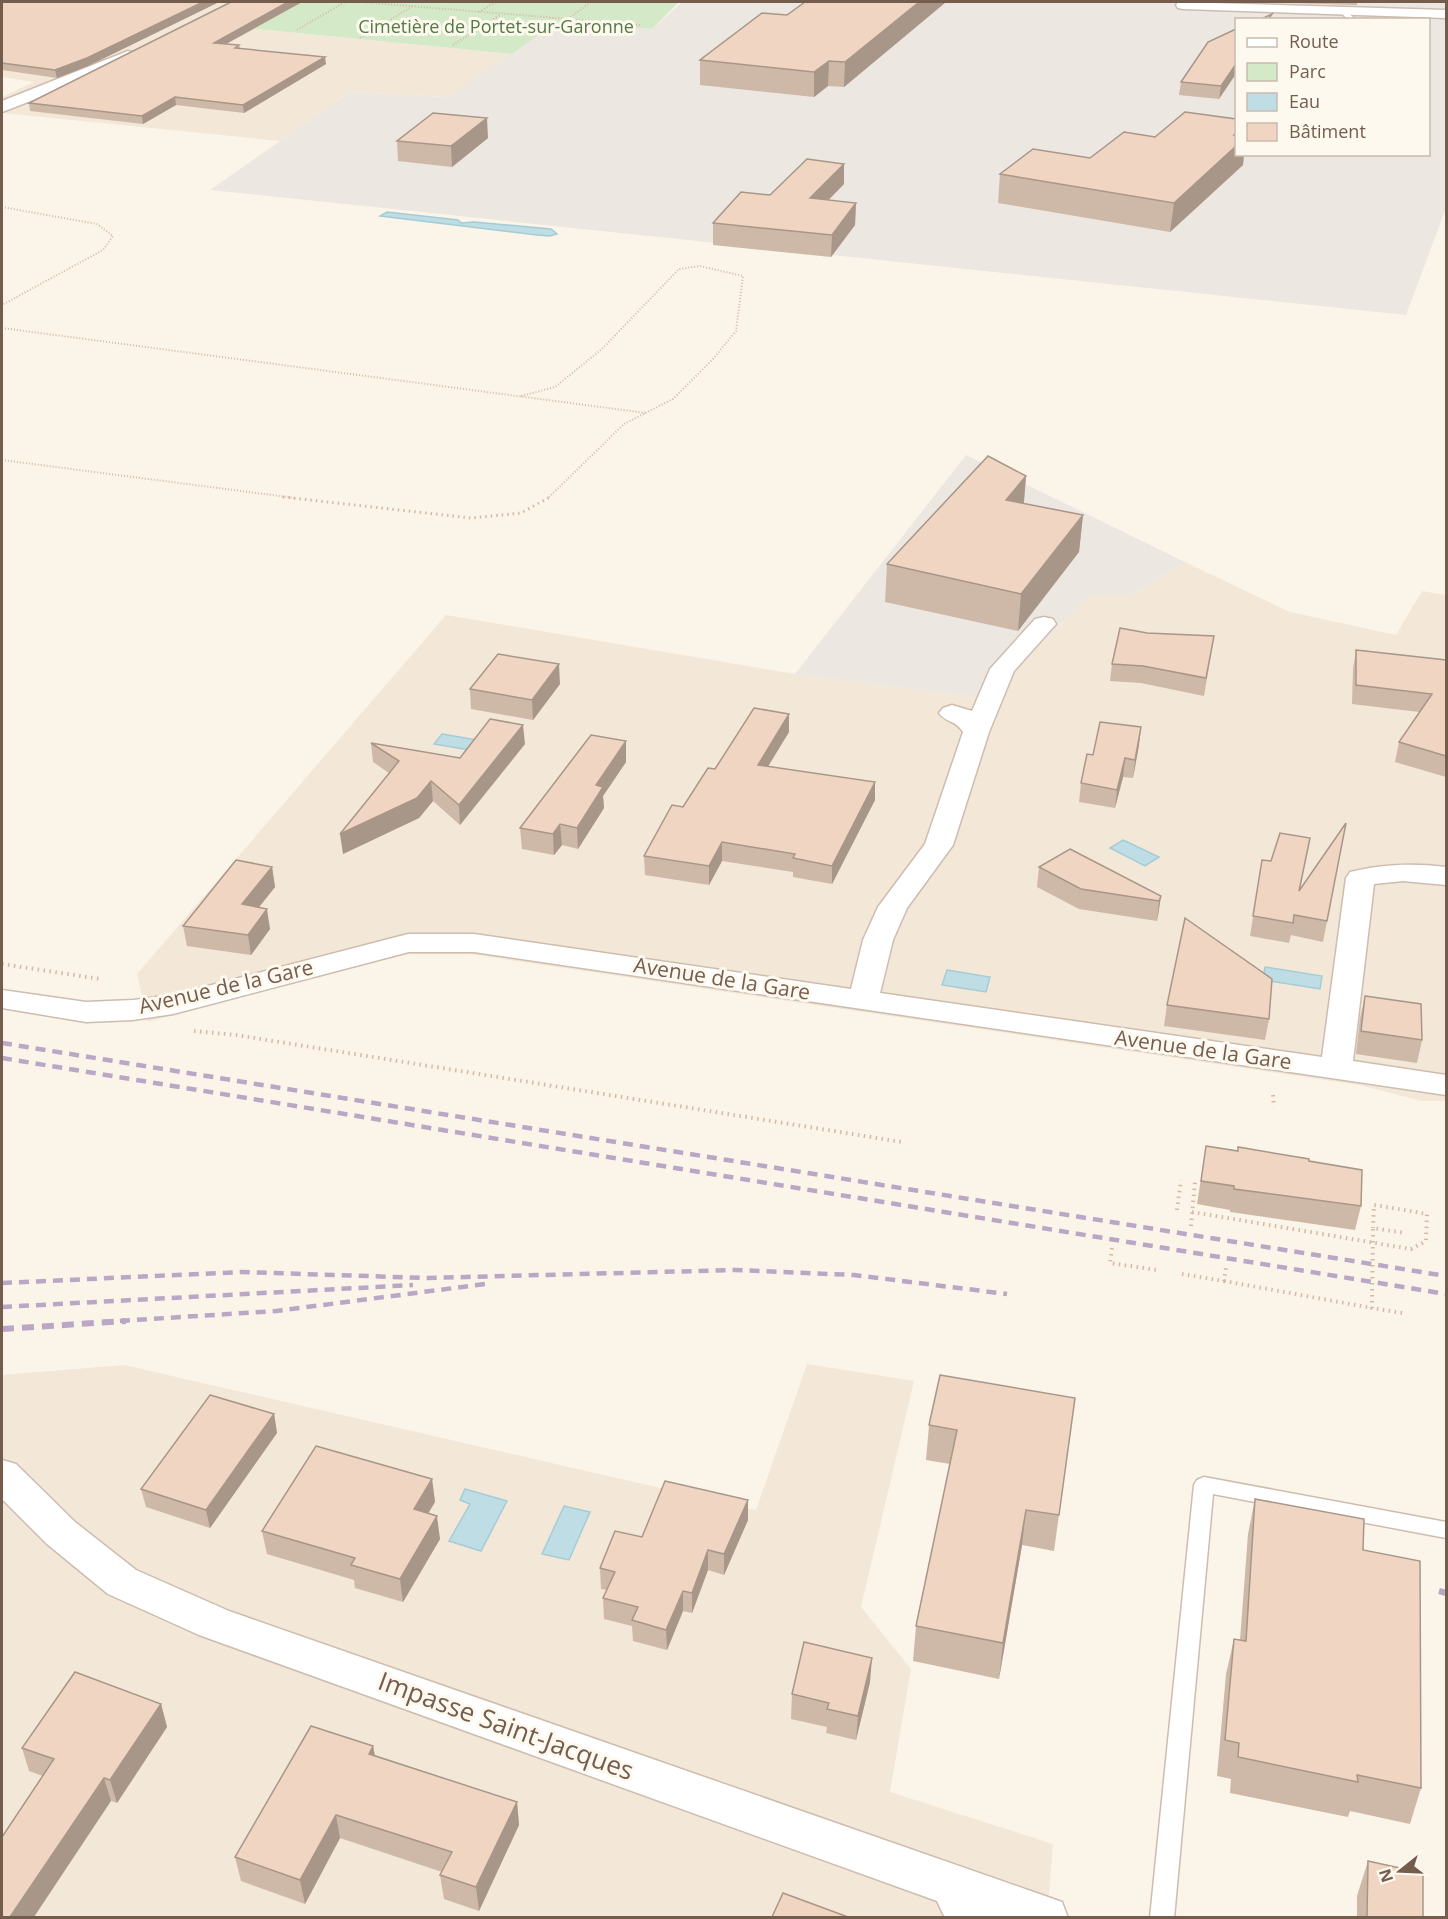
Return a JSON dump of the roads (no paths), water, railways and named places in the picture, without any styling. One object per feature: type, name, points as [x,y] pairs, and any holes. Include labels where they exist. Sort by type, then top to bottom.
[{"type":"street","points":[[1183,5],[1348,15],[1446,14]]},
{"type":"street","points":[[2,107],[95,71],[141,50]]},
{"type":"street","points":[[862,1000],[878,940],[893,908],[939,844],[976,732],[1002,669],[1044,624]]},
{"type":"street","points":[[952,713],[968,719],[976,732]]},
{"type":"street","points":[[1336,1069],[1360,878],[1389,871],[1418,871],[1446,876]]},
{"type":"street","name":"Avenue de la Gare","points":[[2,999],[86,1012],[133,1010],[173,1004],[408,942],[444,941],[512,947],[1446,1085]]},
{"type":"street","name":"Impasse Saint-Jacques","points":[[4,1483],[122,1582],[213,1623],[961,1901],[1045,1917]]},
{"type":"lane","points":[[1162,1917],[1204,1485],[1446,1530]]},
{"type":"water","points":[[387,212],[458,220],[461,223],[474,222],[551,229],[557,234],[537,235],[380,216]]},
{"type":"water","points":[[442,734],[477,740],[469,750],[434,744]]},
{"type":"water","points":[[1123,840],[1159,857],[1145,866],[1110,848]]},
{"type":"water","points":[[1265,967],[1322,976],[1320,989],[1263,980]]},
{"type":"water","points":[[947,970],[990,977],[986,992],[942,985]]},
{"type":"water","points":[[465,1489],[507,1501],[481,1551],[449,1541],[470,1504],[460,1500]]},
{"type":"water","points":[[564,1506],[590,1512],[569,1560],[542,1554]]},
{"type":"railway","points":[[2,1043],[1446,1276]]},
{"type":"railway","points":[[2,1058],[1446,1294]]},
{"type":"railway","points":[[2,1283],[242,1272],[427,1278],[735,1270],[854,1275],[1007,1294]]},
{"type":"railway","points":[[103,1322],[276,1311],[485,1284]]},
{"type":"railway","points":[[2,1307],[413,1285]]},
{"type":"railway","points":[[2,1329],[126,1321]]},
{"type":"railway","points":[[1439,1591],[1446,1593]]},
{"type":"park label","name":"Cimetière de Portet-sur-Garonne","points":[[496,27]]}]
